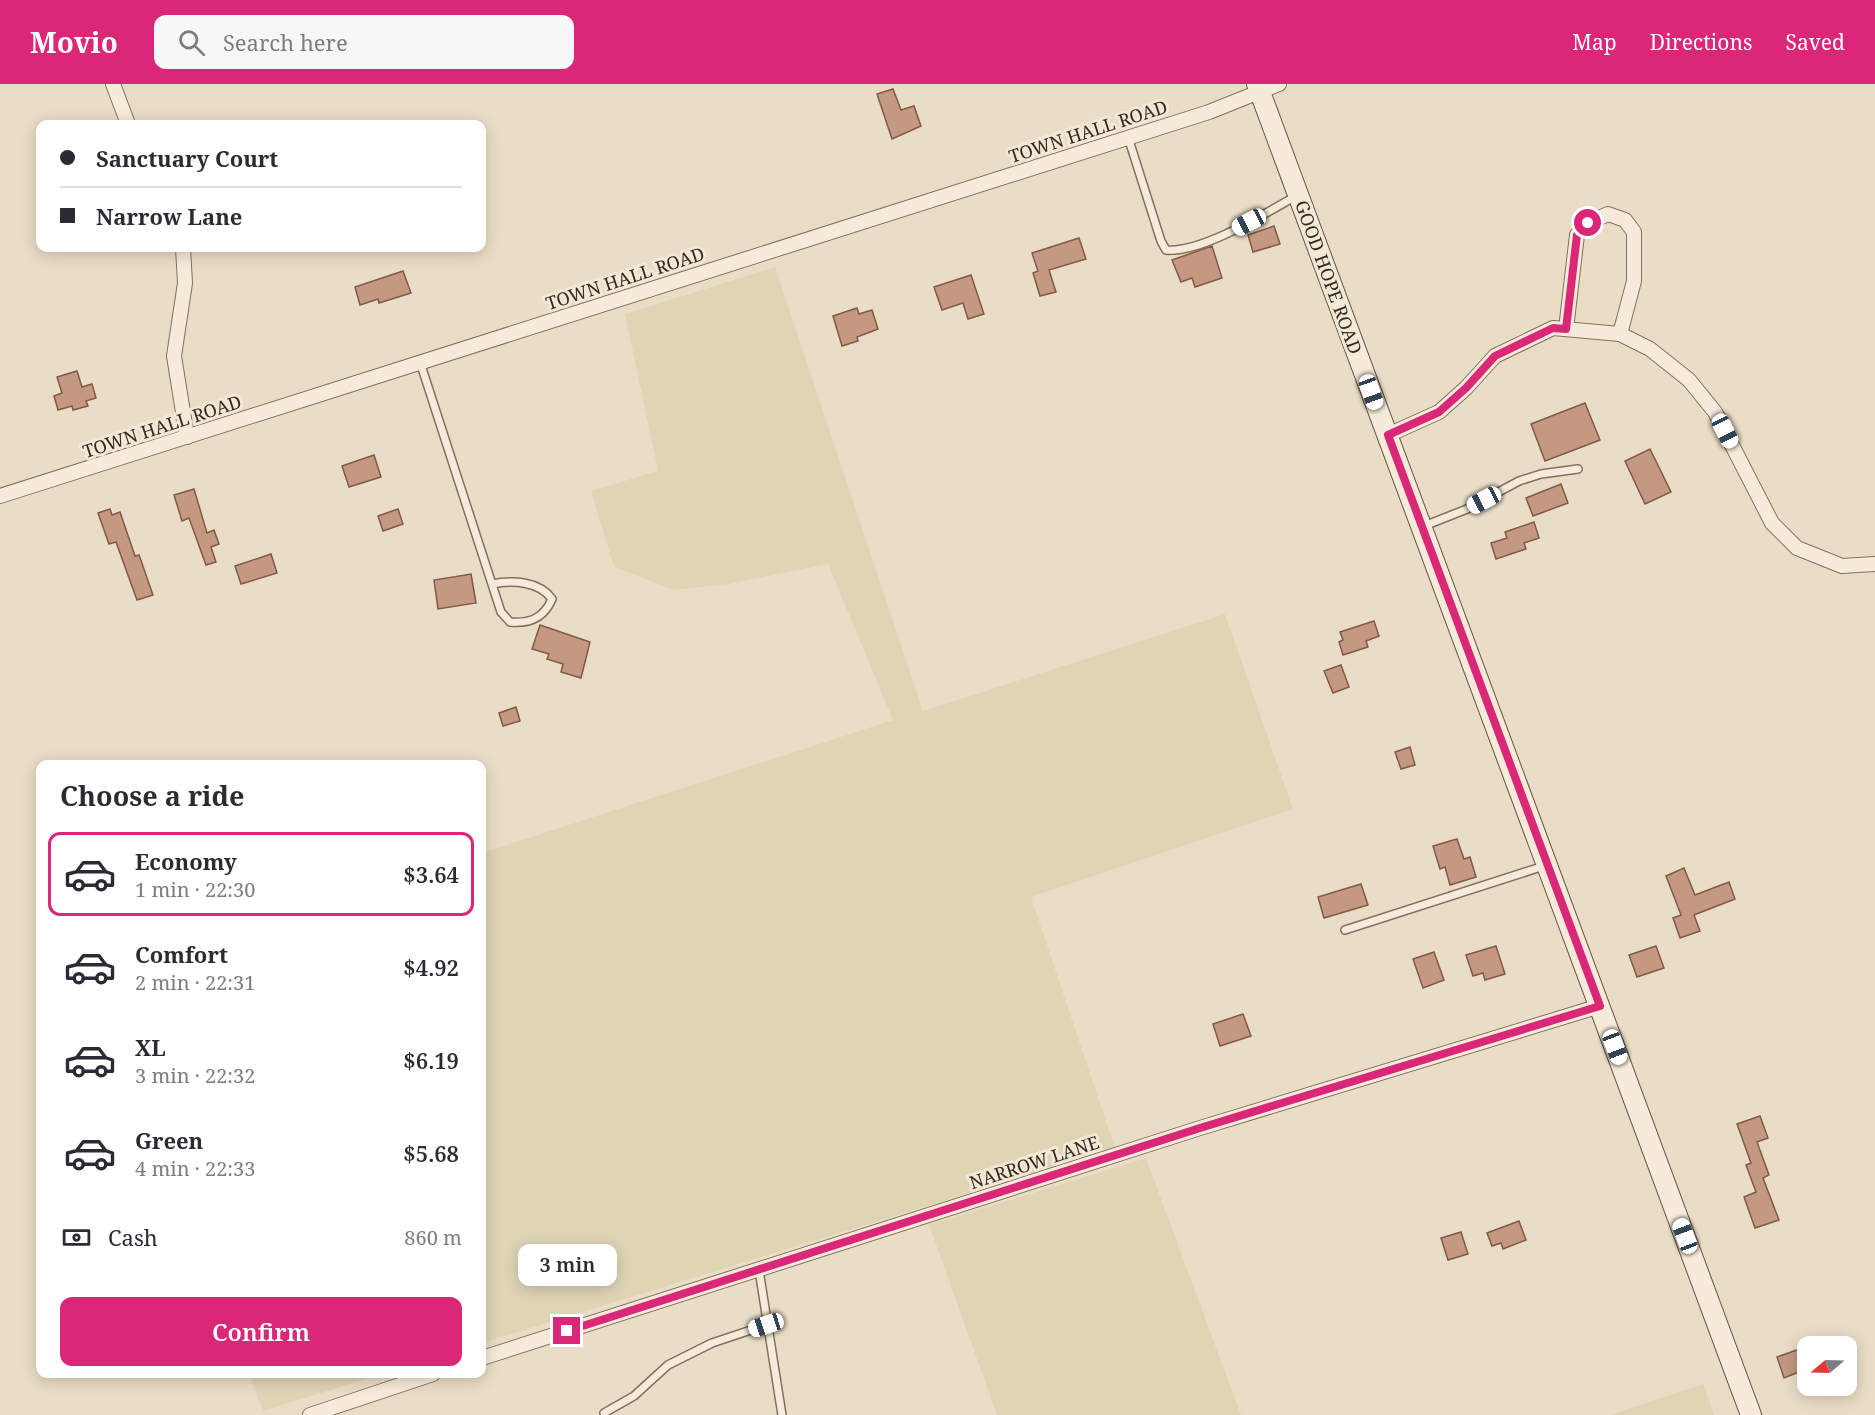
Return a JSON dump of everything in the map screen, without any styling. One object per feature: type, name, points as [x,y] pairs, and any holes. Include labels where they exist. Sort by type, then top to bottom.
[{"type":"main road","name":"GOOD HOPE ROAD","points":[[1259,89],[1751,1415]]},
{"type":"street","points":[[113,84],[126,120]]},
{"type":"street","name":"TOWN HALL ROAD","points":[[0,496],[1128,137],[1259,89],[1279,84]]},
{"type":"street","points":[[1566,329],[1577,235],[1588,223],[1608,214],[1625,220],[1634,232],[1634,281],[1620,334]]},
{"type":"street","points":[[183,252],[185,283],[174,356],[187,437]]},
{"type":"street","points":[[1388,435],[1439,412],[1466,388],[1495,356],[1553,328],[1620,334],[1650,349],[1696,388],[1716,412],[1772,523],[1797,548],[1842,566],[1875,564]]},
{"type":"street","name":"NARROW LANE","points":[[486,1357],[1200,1128],[1600,1006]]},
{"type":"street","points":[[310,1415],[421,1378]]},
{"type":"lane","points":[[1128,137],[1166,250],[1178,251],[1234,230],[1298,195]]},
{"type":"lane","points":[[420,362],[501,612],[510,622],[524,623],[538,618],[548,609],[552,599],[546,591],[526,583],[508,581],[492,584]]},
{"type":"lane","points":[[1422,527],[1467,509],[1519,481],[1541,474],[1578,469]]},
{"type":"lane","points":[[1345,930],[1547,865]]},
{"type":"lane","points":[[759,1270],[782,1415]]},
{"type":"lane","points":[[604,1413],[634,1396],[668,1365],[712,1343],[766,1325]]},
{"type":"shaded area","points":[[775,267],[923,711],[1225,614],[1293,809],[1031,897],[1115,1148],[486,1342],[486,852],[893,720],[828,564],[729,584],[674,590],[614,567],[591,491],[658,471],[625,314]]},
{"type":"shaded area","points":[[1146,1158],[1241,1415],[997,1415],[929,1225]]},
{"type":"shaded area","points":[[251,1378],[369,1378],[263,1411]]},
{"type":"shaded area","points":[[1703,1384],[1714,1415],[1610,1415]]},
{"type":"building","points":[[893,89],[901,110],[914,106],[921,126],[892,139],[877,94]]},
{"type":"building","points":[[1274,226],[1280,244],[1253,252],[1248,235]]},
{"type":"building","points":[[1079,238],[1086,259],[1049,270],[1056,292],[1040,296],[1033,273],[1038,271],[1032,253]]},
{"type":"building","points":[[1212,246],[1222,278],[1195,287],[1192,278],[1181,282],[1172,260]]},
{"type":"building","points":[[403,271],[411,293],[379,303],[378,299],[360,305],[355,287]]},
{"type":"building","points":[[971,275],[984,314],[968,319],[963,303],[942,310],[934,287]]},
{"type":"building","points":[[857,308],[859,314],[872,310],[878,329],[857,337],[858,341],[842,346],[833,316]]},
{"type":"building","points":[[77,371],[82,387],[92,384],[96,398],[86,401],[88,406],[73,410],[72,406],[58,410],[54,396],[62,393],[57,377]]},
{"type":"building","points":[[1585,403],[1600,440],[1545,461],[1531,424]]},
{"type":"building","points":[[1650,449],[1671,492],[1645,504],[1625,461]]},
{"type":"building","points":[[374,455],[381,477],[349,487],[342,466]]},
{"type":"building","points":[[1561,484],[1568,503],[1533,516],[1526,498]]},
{"type":"building","points":[[194,489],[207,533],[214,530],[219,544],[211,547],[216,562],[206,565],[189,518],[182,521],[174,495]]},
{"type":"building","points":[[110,509],[112,515],[120,512],[135,556],[139,555],[153,595],[137,600],[116,542],[109,544],[98,513]]},
{"type":"building","points":[[398,509],[403,524],[383,531],[378,516]]},
{"type":"building","points":[[1534,522],[1539,538],[1524,543],[1526,549],[1496,559],[1491,543],[1507,538],[1505,532]]},
{"type":"building","points":[[271,554],[277,573],[241,584],[235,566]]},
{"type":"building","points":[[471,574],[476,603],[438,609],[434,580]]},
{"type":"building","points":[[1374,621],[1379,636],[1366,641],[1368,647],[1343,655],[1339,642],[1343,640],[1340,632]]},
{"type":"building","points":[[540,625],[590,642],[581,678],[561,672],[563,664],[547,659],[549,654],[532,649]]},
{"type":"building","points":[[1341,665],[1349,687],[1333,693],[1324,671]]},
{"type":"building","points":[[516,707],[520,721],[503,726],[499,713]]},
{"type":"building","points":[[1410,747],[1415,765],[1401,769],[1395,752]]},
{"type":"building","points":[[1457,839],[1464,859],[1470,857],[1476,877],[1450,885],[1445,867],[1440,869],[1433,846]]},
{"type":"building","points":[[1684,868],[1695,895],[1729,882],[1735,899],[1694,915],[1700,931],[1680,938],[1673,918],[1681,915],[1666,876]]},
{"type":"building","points":[[1361,884],[1368,905],[1324,918],[1318,897]]},
{"type":"building","points":[[1496,946],[1505,974],[1485,980],[1483,973],[1473,976],[1466,955]]},
{"type":"building","points":[[1656,946],[1664,968],[1637,977],[1629,955]]},
{"type":"building","points":[[1434,952],[1444,980],[1423,988],[1413,959]]},
{"type":"building","points":[[1243,1014],[1251,1036],[1220,1046],[1213,1024]]},
{"type":"building","points":[[1760,1116],[1768,1138],[1757,1142],[1769,1175],[1763,1178],[1779,1220],[1755,1228],[1744,1197],[1756,1192],[1746,1165],[1751,1163],[1737,1124]]},
{"type":"building","points":[[1519,1221],[1526,1240],[1503,1249],[1501,1243],[1492,1246],[1487,1233]]},
{"type":"building","points":[[1461,1232],[1468,1254],[1448,1260],[1441,1238]]},
{"type":"building","points":[[1797,1350],[1797,1373],[1784,1378],[1777,1357]]},
{"type":"route","points":[[567,1331],[1200,1128],[1600,1006],[1388,435],[1439,412],[1466,388],[1495,356],[1553,328],[1566,329],[1577,235],[1588,223]]}]
